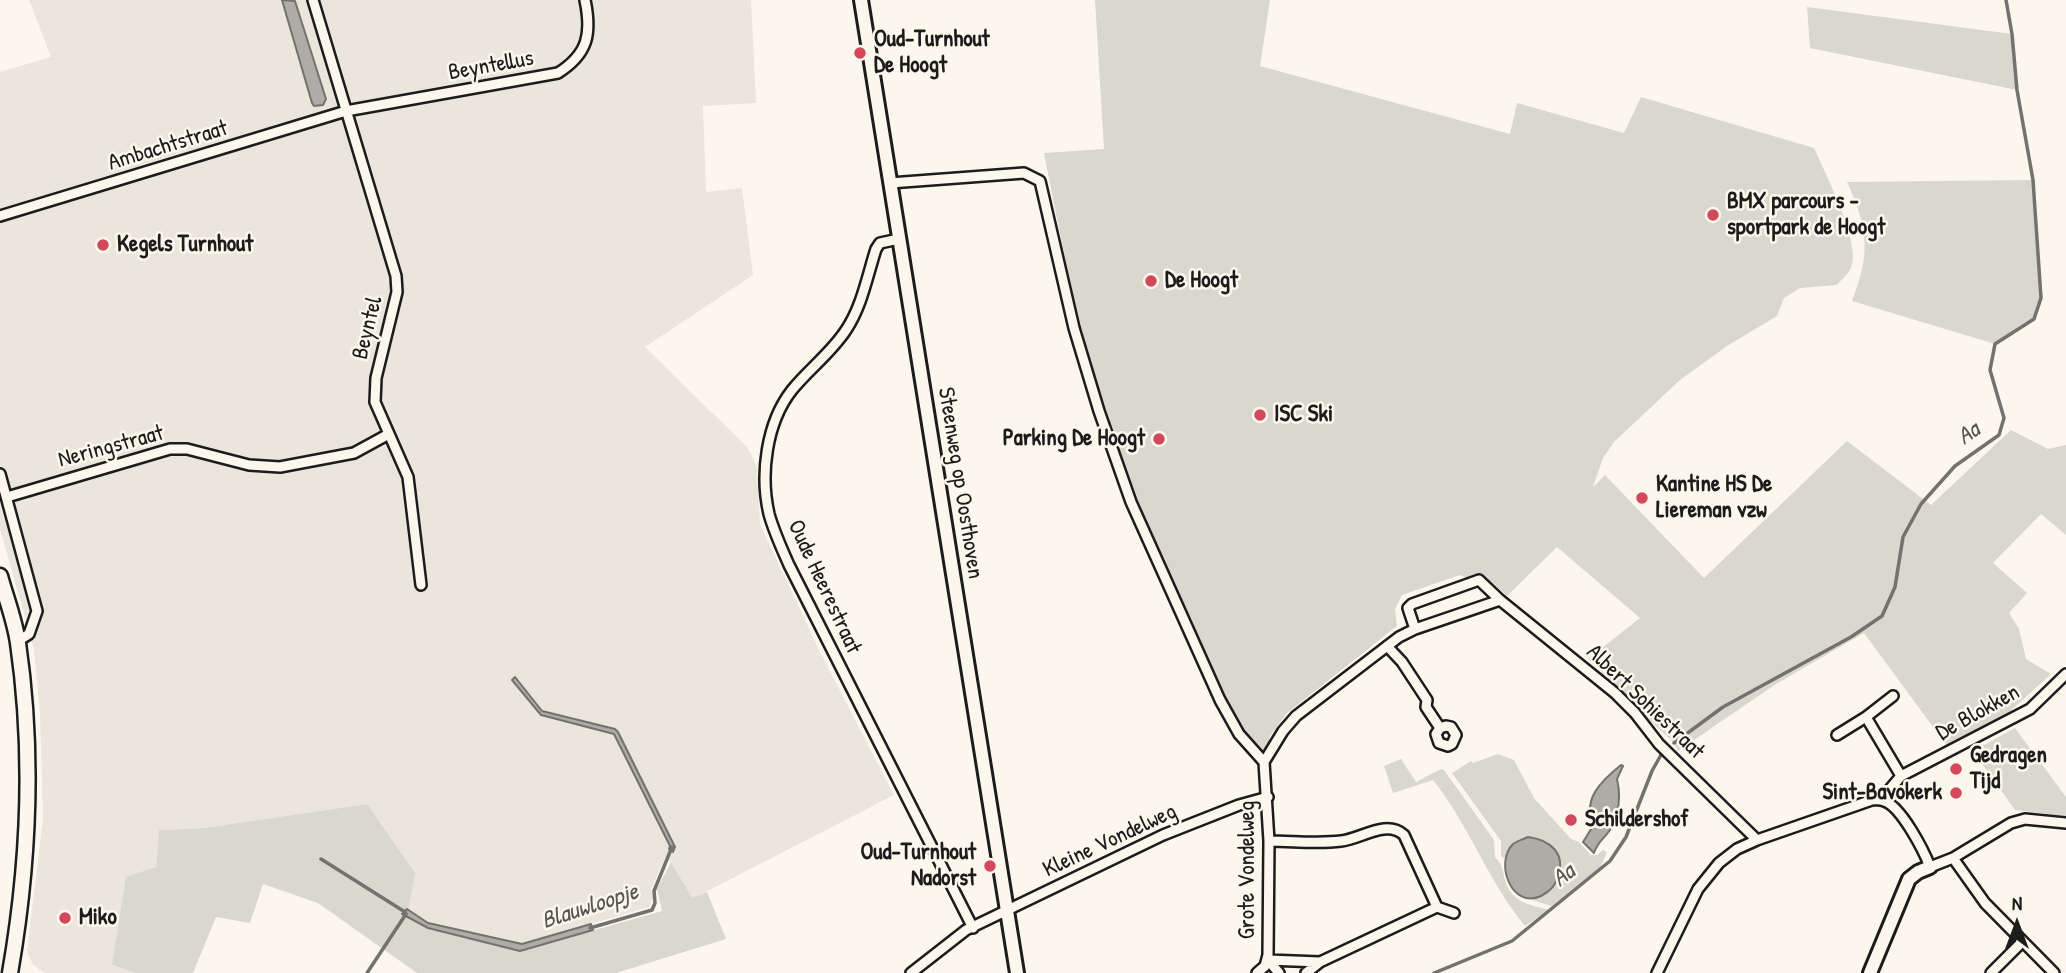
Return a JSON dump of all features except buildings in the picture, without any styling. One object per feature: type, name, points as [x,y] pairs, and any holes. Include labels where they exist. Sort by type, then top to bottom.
[{"type":"main road","points":[[0,576],[18,641],[29,767],[25,859],[10,973]]},
{"type":"street","name":"Beyntel","points":[[313,0],[396,276],[397,292],[376,378],[375,402],[387,435],[408,477],[421,585]]},
{"type":"street","name":"Beyntellus","points":[[346,111],[558,73],[572,64],[583,50],[589,27],[586,0]]},
{"type":"street","name":"Steenweg op Oosthoven","points":[[861,0],[1017,973]]},
{"type":"street","name":"Ambachtstraat","points":[[0,216],[346,111]]},
{"type":"street","points":[[890,183],[1024,173],[1040,181],[1074,328],[1131,502],[1220,700],[1240,734],[1264,762],[1283,731],[1296,716],[1387,646],[1415,629],[1500,600]]},
{"type":"street","name":"Oude Heerestraat","points":[[900,239],[880,243],[862,298],[847,329],[824,358],[791,391],[777,417],[769,443],[765,480],[767,500],[770,516],[789,565],[972,929]]},
{"type":"street","name":"Neringstraat","points":[[7,497],[170,449],[187,449],[249,465],[280,467],[354,453],[387,435]]},
{"type":"street","points":[[0,474],[37,611],[29,634],[18,641]]},
{"type":"street","name":"Albert Sohiestraat","points":[[1415,629],[1408,608],[1479,580],[1615,693],[1636,713],[1659,744],[1757,840]]},
{"type":"street","points":[[1387,646],[1402,662],[1427,700],[1426,707],[1440,727]]},
{"type":"street","name":"De Blokken","points":[[1901,776],[2030,709],[2066,674]]},
{"type":"street","points":[[1837,735],[1893,696]]},
{"type":"street","points":[[1866,717],[1901,776],[1885,800]]},
{"type":"street","name":"Grote Vondelweg","points":[[1257,973],[1268,960],[1269,841],[1264,762]]},
{"type":"street","name":"Kleine Vondelweg","points":[[911,973],[950,941],[972,929],[1163,835],[1239,805],[1268,797]]},
{"type":"street","points":[[1657,973],[1689,905],[1707,876],[1737,849],[1757,840],[1872,800],[1885,800],[1895,808],[1922,847],[1930,867]]},
{"type":"street","points":[[1870,973],[1909,879],[1917,872],[1953,858],[2011,823],[2025,818],[2066,823]]},
{"type":"street","points":[[1269,841],[1343,841],[1382,829],[1395,829],[1404,835],[1437,907]]},
{"type":"street","points":[[1953,858],[1985,903],[2054,973]]},
{"type":"street","points":[[1306,973],[1320,962],[1437,907],[1454,913]]},
{"type":"street","points":[[1991,973],[2022,942]]},
{"type":"street","points":[[1268,960],[1320,962]]},
{"type":"street","points":[[1268,960],[1279,973]]},
{"type":"shaded area","points":[[29,0],[751,0],[756,103],[703,106],[706,192],[742,188],[753,275],[645,347],[748,448],[757,467],[760,524],[820,652],[894,795],[692,899],[671,862],[665,858],[651,889],[653,898],[649,907],[522,944],[428,923],[408,911],[367,804],[204,828],[159,830],[156,867],[112,965],[136,973],[45,973],[33,965],[27,951],[43,818],[40,714],[34,649],[0,529],[0,72],[51,57]]},
{"type":"shaded area","points":[[282,0],[295,1],[326,99],[323,105],[314,106],[312,103]]},
{"type":"shaded area","points":[[1095,0],[1270,0],[1260,66],[1510,134],[1517,103],[1624,133],[1641,97],[1814,148],[1847,226],[1853,257],[1850,270],[1837,285],[1800,288],[1784,298],[1777,316],[1727,346],[1680,380],[1614,442],[1603,458],[1593,487],[1605,475],[1704,578],[1847,441],[1931,505],[2011,430],[2048,449],[2066,445],[2066,535],[2041,514],[1993,563],[2027,593],[2009,613],[2019,629],[2026,659],[2051,674],[2006,715],[1947,746],[1864,633],[1776,684],[1678,751],[1674,743],[1588,659],[1640,618],[1557,547],[1507,596],[1486,577],[1469,579],[1460,575],[1402,595],[1395,609],[1397,626],[1287,713],[1263,750],[1256,746],[1242,731],[1231,710],[1174,587],[1134,491],[1099,393],[1065,256],[1044,153],[1104,149]]},
{"type":"shaded area","points":[[1807,7],[2012,34],[2017,90],[1810,48]]},
{"type":"shaded area","points":[[2033,180],[2041,298],[2034,319],[1995,344],[1852,301],[1862,269],[1864,241],[1859,213],[1847,182]]},
{"type":"shaded area","points":[[515,677],[542,711],[618,732],[675,847],[673,852],[669,849],[670,846],[614,734],[541,715],[512,680]]},
{"type":"shaded area","points":[[2015,728],[2066,797],[2066,816],[2015,810],[1973,751]]},
{"type":"shaded area","points":[[1498,754],[1514,760],[1534,798],[1571,839],[1579,842],[1591,855],[1597,855],[1603,850],[1607,852],[1600,868],[1552,906],[1532,900],[1548,892],[1514,844],[1505,859],[1501,856],[1501,841],[1452,773],[1471,761],[1473,763]]},
{"type":"shaded area","points":[[1401,759],[1416,782],[1441,769],[1444,770],[1494,840],[1495,857],[1509,890],[1523,902],[1549,910],[1525,926],[1500,891],[1457,815],[1433,780],[1393,793],[1384,766]]},
{"type":"shaded area","points":[[1623,766],[1617,779],[1619,798],[1615,818],[1594,853],[1583,842],[1593,826],[1590,816],[1592,799],[1600,784]]},
{"type":"shaded area","points":[[367,804],[415,873],[408,911],[410,920],[428,928],[520,951],[662,911],[657,889],[671,862],[692,898],[707,892],[726,939],[616,973],[417,973],[318,903],[263,884],[250,923],[216,917],[193,973],[136,973],[112,965],[126,877],[156,867],[159,830],[204,828]]},
{"type":"shaded area","points":[[1528,837],[1549,845],[1558,854],[1560,861],[1554,885],[1541,896],[1531,899],[1514,891],[1509,882],[1505,862],[1513,844]]},
{"type":"shaded area","points":[[407,909],[428,923],[522,944],[591,924],[593,930],[520,951],[428,928],[402,914]]},
{"type":"waterway","name":"Aa","points":[[1674,743],[1723,707],[1851,637],[1882,616],[1895,587],[1903,537],[1921,504],[1955,466],[1999,435],[2004,418],[1990,370],[1995,344],[2034,319],[2041,298],[2033,180],[2017,90],[2006,0]]},
{"type":"waterway","name":"Aa","points":[[1434,973],[1512,941],[1610,861],[1626,837],[1652,771],[1662,753]]},
{"type":"waterway","name":"Blauwloopje","points":[[590,928],[652,910],[655,903],[654,891],[672,847]]},
{"type":"waterway","name":"Blauwloopje","points":[[321,859],[405,912]]},
{"type":"waterway","name":"Blauwloopje","points":[[367,973],[406,914]]},
{"type":"place","name":"Oud-Turnhout De Hoogt","points":[[860,53]]},
{"type":"place","name":"BMX parcours - sportpark de Hoogt","points":[[1713,215]]},
{"type":"place","name":"Kegels Turnhout","points":[[103,245]]},
{"type":"place","name":"De Hoogt","points":[[1151,281]]},
{"type":"place","name":"ISC Ski","points":[[1260,415]]},
{"type":"place","name":"Parking De Hoogt","points":[[1159,439]]},
{"type":"place","name":"Kantine HS De Liereman vzw","points":[[1642,498]]},
{"type":"place","name":"Gedragen Tijd","points":[[1956,769]]},
{"type":"place","name":"Sint-Bavokerk","points":[[1956,793]]},
{"type":"place","name":"Schildershof","points":[[1571,820]]},
{"type":"place","name":"Oud-Turnhout Nadorst","points":[[990,866]]},
{"type":"place","name":"Miko","points":[[65,918]]}]
